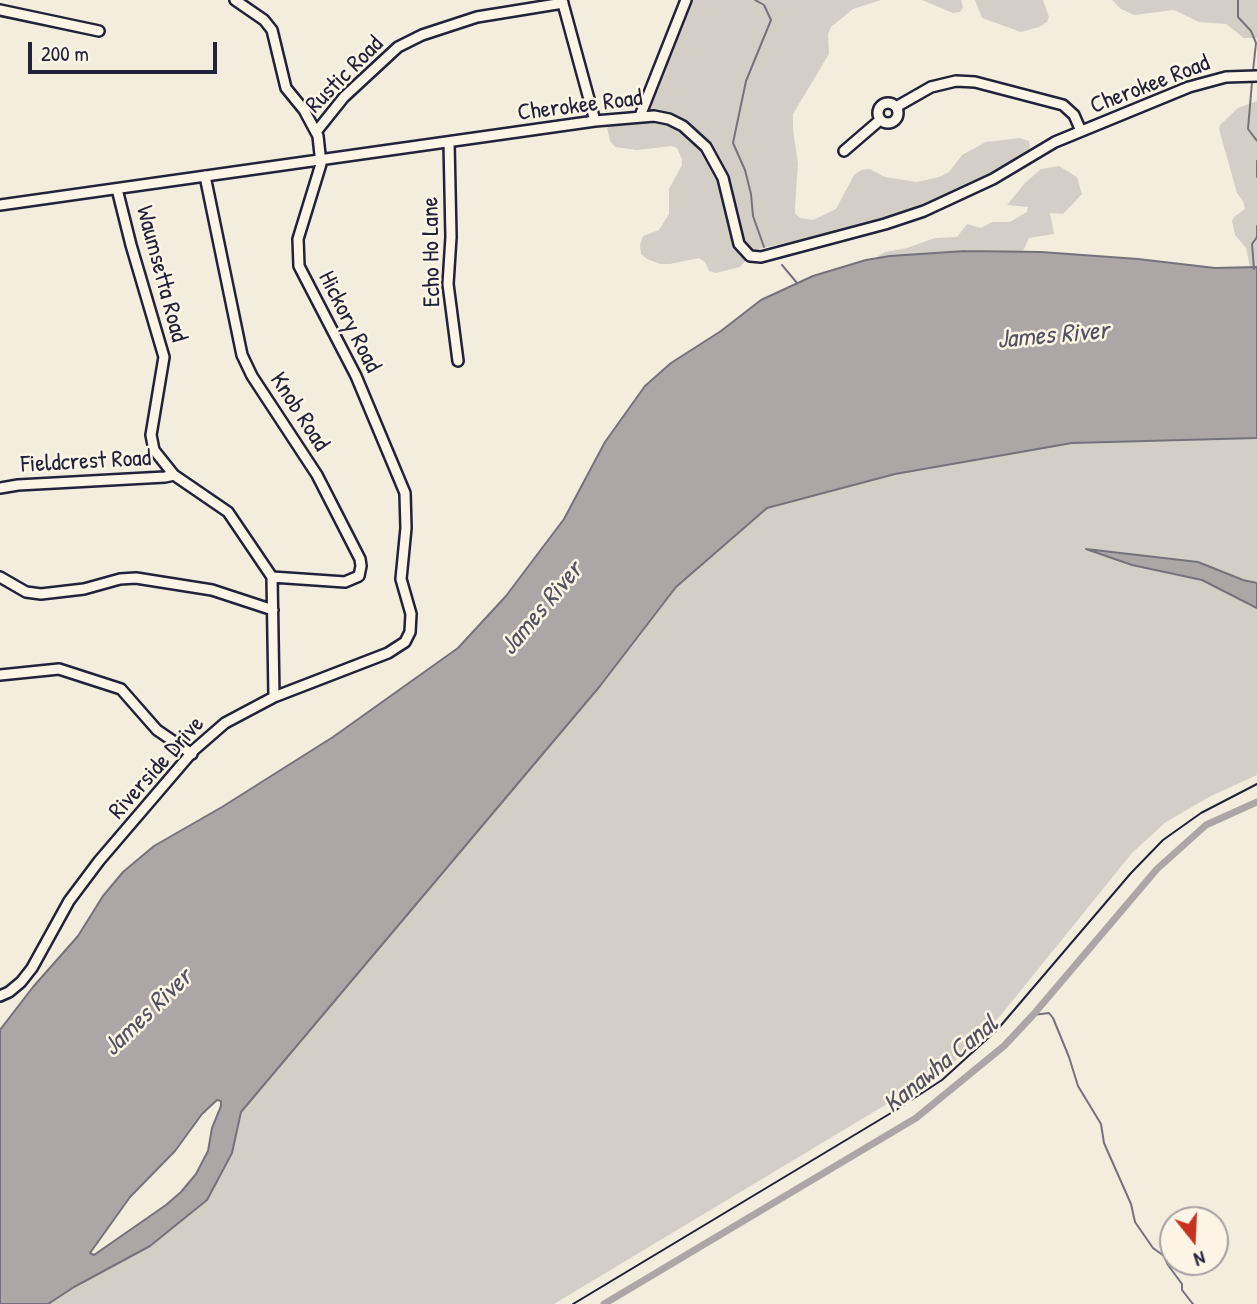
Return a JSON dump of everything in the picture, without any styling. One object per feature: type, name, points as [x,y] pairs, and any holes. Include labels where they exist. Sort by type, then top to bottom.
[{"type":"street","name":"Hickory Road","points":[[235,0],[264,20],[272,30],[286,88],[304,110],[316,132],[321,164],[298,239],[299,266],[356,376],[405,493],[406,528],[401,579],[412,621],[405,642]]},
{"type":"street","points":[[640,116],[686,0]]},
{"type":"street","name":"Rustic Road","points":[[316,132],[344,97],[398,47],[422,35],[477,16],[563,2]]},
{"type":"street","points":[[563,2],[595,121]]},
{"type":"street","points":[[0,10],[99,31]]},
{"type":"street","name":"Cherokee Road","points":[[0,205],[595,121],[640,116],[662,117],[694,134],[706,146],[723,178],[739,244],[746,253],[755,257],[877,226],[924,211],[993,179],[1045,148],[1081,131],[1201,83],[1226,77],[1257,76]]},
{"type":"street","points":[[896,107],[931,87],[956,81],[975,82],[1063,105],[1074,115],[1081,131]]},
{"type":"street","points":[[890,103],[896,107],[896,120],[886,123],[880,120],[877,113],[881,105],[890,103]]},
{"type":"street","points":[[844,151],[880,120]]},
{"type":"street","name":"Echo Ho Lane","points":[[449,142],[451,237],[448,284],[458,361]]},
{"type":"street","name":"Knob Road","points":[[205,176],[242,355],[252,376],[317,475],[360,558],[359,576],[345,582],[272,577]]},
{"type":"street","name":"Waumsetta Road","points":[[117,189],[164,357],[151,435],[154,450],[174,475],[228,512],[272,577]]},
{"type":"street","name":"Fieldcrest Road","points":[[0,488],[174,475]]},
{"type":"street","points":[[0,577],[26,592],[41,594],[84,589],[120,579],[136,578],[212,590],[272,610]]},
{"type":"street","points":[[272,577],[274,697]]},
{"type":"street","name":"Riverside Drive","points":[[0,996],[21,982],[32,968],[69,901],[99,861],[191,754],[225,723],[274,697],[388,653],[405,642]]},
{"type":"street","points":[[0,675],[59,669],[121,689],[157,730],[191,754]]},
{"type":"shaded area","points":[[690,0],[881,0],[853,9],[831,27],[828,34],[829,54],[793,114],[798,164],[795,213],[800,218],[813,220],[836,209],[854,175],[861,170],[870,169],[885,177],[917,182],[949,172],[962,155],[986,142],[1020,138],[1029,141],[1030,148],[1020,158],[946,197],[871,224],[754,250],[740,267],[716,273],[709,271],[705,262],[699,258],[670,264],[660,264],[647,259],[641,254],[643,236],[659,230],[669,214],[669,189],[682,165],[682,159],[677,148],[672,146],[637,150],[615,147],[610,141],[607,128],[610,125],[641,120],[688,12]]},
{"type":"shaded area","points":[[922,0],[961,0],[963,8],[960,12],[953,13]]},
{"type":"shaded area","points":[[975,0],[1043,0],[1049,17],[1047,22],[1039,27],[1021,32],[982,18]]},
{"type":"shaded area","points":[[1112,0],[1257,0],[1257,38],[1244,38],[1226,24],[1199,22],[1174,10],[1134,15],[1121,9]]},
{"type":"shaded area","points":[[1257,101],[1257,267],[1250,267],[1246,248],[1235,235],[1232,221],[1245,209],[1237,193],[1219,129],[1238,108]]},
{"type":"shaded area","points":[[1059,166],[1077,177],[1082,194],[1063,214],[1050,213],[1054,234],[1029,238],[1023,251],[965,251],[875,258],[885,252],[935,238],[957,237],[967,224],[981,228],[992,222],[1010,222],[1027,212],[1028,207],[1007,205],[1025,183],[1041,169]]},
{"type":"shaded area","points":[[1257,438],[1257,775],[1211,796],[1166,822],[1132,853],[1001,1015],[955,1061],[554,1304],[48,1304],[74,1287],[232,1153],[240,1112],[600,686],[676,587],[767,508],[895,474],[1072,443]]},
{"type":"water","name":"James River","points":[[965,251],[1041,252],[1215,268],[1257,267],[1257,438],[1072,443],[895,474],[767,508],[676,587],[600,686],[241,1112],[232,1153],[207,1200],[150,1246],[48,1304],[0,1304],[0,1030],[78,936],[103,896],[123,872],[154,846],[333,737],[458,648],[506,596],[564,519],[605,442],[645,386],[671,363],[721,331],[761,300],[813,276],[866,260]],"holes":[[[217,1100],[221,1101],[208,1151],[196,1174],[181,1192],[94,1255],[90,1253],[130,1197],[175,1151],[202,1114]]]},
{"type":"water","points":[[1086,549],[1198,562],[1257,583],[1257,608],[1202,580],[1132,565]]},
{"type":"waterway","points":[[755,0],[764,5],[771,20],[746,81],[733,143],[745,170],[753,216],[764,247]]},
{"type":"waterway","points":[[1238,0],[1238,17],[1251,31],[1256,43],[1253,71]]},
{"type":"waterway","points":[[1252,82],[1248,129],[1257,141]]},
{"type":"waterway","points":[[1257,161],[1257,177]]},
{"type":"waterway","points":[[1254,269],[1252,244],[1257,237],[1257,226]]},
{"type":"waterway","points":[[782,265],[797,283]]},
{"type":"waterway","name":"Kanawha Canal","points":[[604,1304],[916,1118],[1004,1046],[1157,869],[1206,825],[1257,802]]},
{"type":"waterway","points":[[1033,1015],[1049,1013],[1053,1018],[1078,1086],[1101,1124],[1104,1143],[1131,1204],[1135,1222],[1153,1248],[1164,1256],[1182,1284],[1182,1290],[1193,1304]]},
{"type":"railway","points":[[573,1304],[942,1080],[997,1030],[1131,873],[1163,840],[1201,813],[1257,784]]}]
